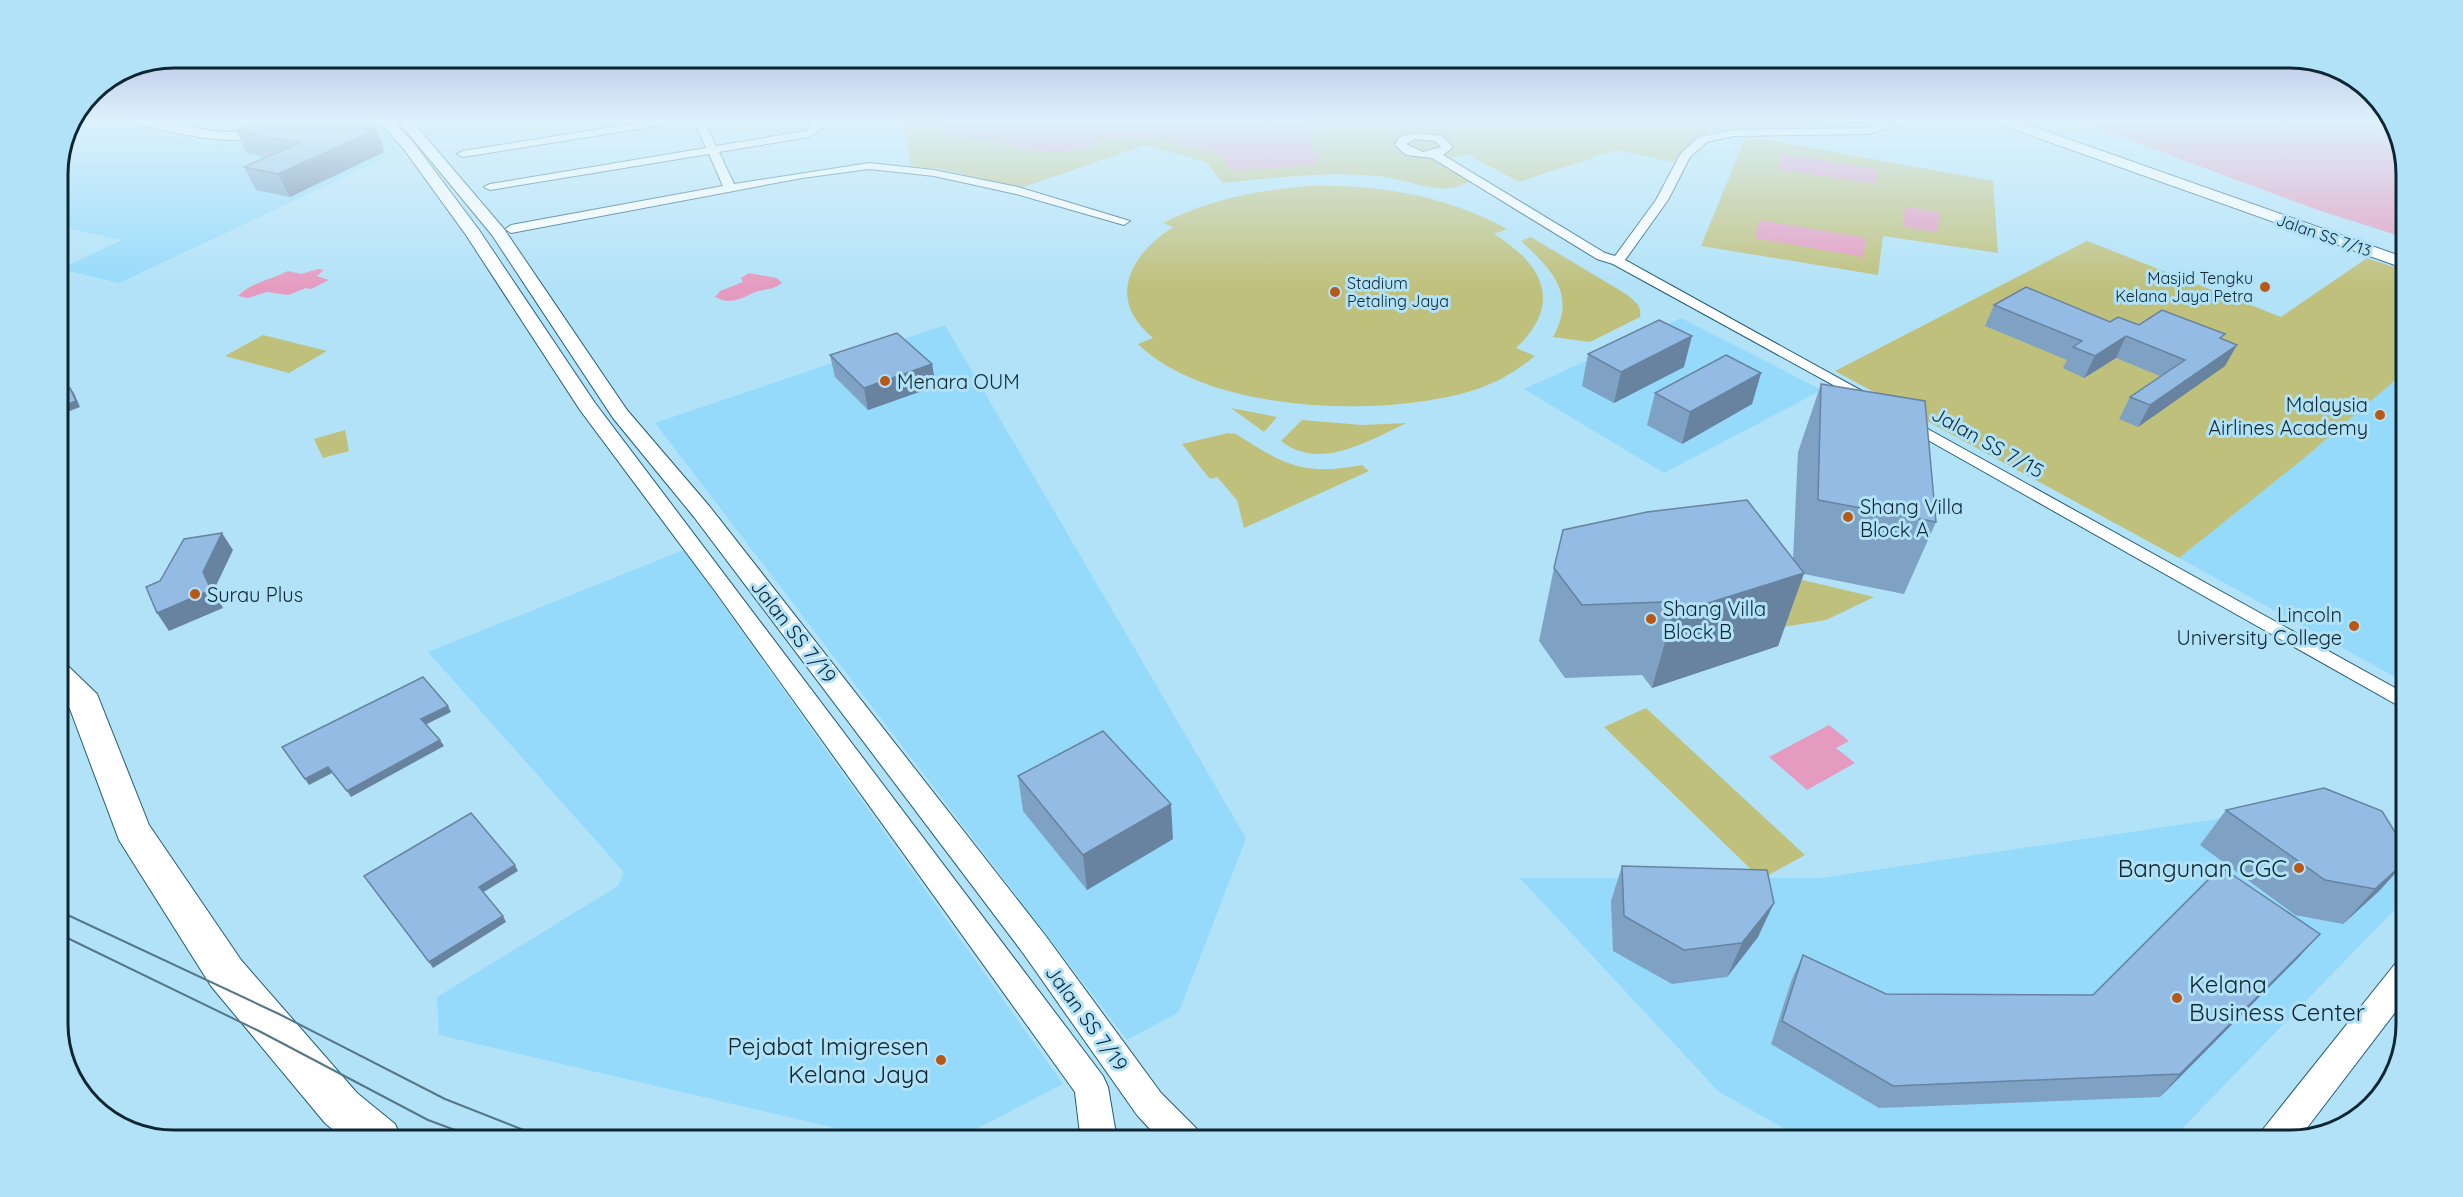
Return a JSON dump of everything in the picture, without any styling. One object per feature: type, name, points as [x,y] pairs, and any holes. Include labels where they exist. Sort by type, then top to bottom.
[{"type":"highway","points":[[68,686],[85,703],[132,830],[226,974],[341,1108],[367,1130]]},
{"type":"street","name":"Jalan SS 7/19","points":[[431,177],[473,233],[587,406],[723,586],[1091,1087],[1097,1130]]},
{"type":"street","name":"Jalan SS 7/19","points":[[452,177],[498,232],[620,414],[692,499],[1012,916],[1149,1104],[1174,1130]]},
{"type":"street","points":[[490,187],[551,177]]},
{"type":"street","points":[[725,177],[730,188]]},
{"type":"street","points":[[511,229],[796,177]]},
{"type":"street","points":[[952,177],[1018,191],[1124,221]]},
{"type":"street","points":[[1471,177],[1610,251],[1618,261],[1662,200],[1674,177]]},
{"type":"street","points":[[1477,177],[1534,212]]},
{"type":"street","name":"Jalan SS 7/13","points":[[2161,177],[2395,260]]},
{"type":"street","name":"Jalan SS 7/13","points":[[2190,177],[2395,250]]},
{"type":"street","name":"Jalan SS 7/15","points":[[1534,212],[1547,225],[1601,256],[1618,261],[2396,697]]},
{"type":"street","points":[[2284,1130],[2396,987]]},
{"type":"shaded area","points":[[68,177],[345,177],[119,283],[68,271],[68,265],[122,240],[68,228]]},
{"type":"shaded area","points":[[1829,177],[1877,177],[1876,184]]},
{"type":"shaded area","points":[[2228,177],[2395,177],[2395,235],[2315,209]]},
{"type":"shaded area","points":[[1905,207],[1939,212],[1938,232],[1903,227]]},
{"type":"shaded area","points":[[1760,220],[1866,238],[1863,257],[1755,238]]},
{"type":"shaded area","points":[[318,269],[324,270],[317,276],[329,280],[311,289],[306,288],[288,295],[267,292],[248,298],[238,296],[255,284],[288,271],[301,274]]},
{"type":"shaded area","points":[[749,273],[777,278],[782,283],[735,300],[725,301],[715,297],[720,291],[743,282],[741,278]]},
{"type":"shaded area","points":[[1681,318],[1822,390],[1664,473],[1524,389]]},
{"type":"shaded area","points":[[945,325],[1246,838],[1179,1012],[1127,1040],[655,423]]},
{"type":"shaded area","name":"Lincoln University College","points":[[2395,380],[2396,677],[2179,558],[2303,459]]},
{"type":"shaded area","points":[[684,550],[1063,1084],[974,1130],[843,1130],[439,1035],[437,997],[618,886],[624,872],[428,652]]},
{"type":"shaded area","points":[[1829,725],[1849,741],[1836,748],[1855,763],[1807,790],[1769,757]]},
{"type":"shaded area","points":[[2312,805],[2396,859],[2396,908],[2181,1130],[1787,1130],[1719,1092],[1520,878],[1821,878]]},
{"type":"green space","points":[[974,177],[1053,177],[1021,188]]},
{"type":"green space","points":[[1218,177],[1294,177],[1223,183]]},
{"type":"green space","points":[[1385,177],[1468,177],[1470,181],[1460,186],[1440,188]]},
{"type":"green space","points":[[1509,177],[1535,177],[1519,182]]},
{"type":"green space","points":[[1729,177],[1970,177],[1993,181],[1998,253],[1883,236],[1878,275],[1701,246]]},
{"type":"green space","name":"Stadium Petaling Jaya","points":[[1307,186],[1359,187],[1410,194],[1459,208],[1507,229],[1494,234],[1525,259],[1535,272],[1541,286],[1543,301],[1539,316],[1531,332],[1516,348],[1535,356],[1505,377],[1471,391],[1434,400],[1391,405],[1345,406],[1297,404],[1250,396],[1207,384],[1169,367],[1138,344],[1153,338],[1138,323],[1130,308],[1127,293],[1129,278],[1145,250],[1173,227],[1163,223],[1197,208],[1233,197]]},
{"type":"green space","points":[[1531,237],[1626,294],[1639,306],[1640,317],[1590,342],[1553,337],[1560,322],[1562,295],[1551,273],[1521,241]]},
{"type":"green space","points":[[2087,241],[2281,317],[2367,258],[2395,267],[2395,380],[2303,459],[2179,558],[1835,371]]},
{"type":"green space","points":[[263,335],[327,351],[289,373],[225,356]]},
{"type":"green space","points":[[1231,408],[1277,417],[1264,432]]},
{"type":"green space","points":[[1302,420],[1362,425],[1407,423],[1344,450],[1312,454],[1296,450],[1281,441]]},
{"type":"green space","points":[[345,430],[349,451],[323,458],[314,439]]},
{"type":"green space","points":[[1228,433],[1236,434],[1268,453],[1295,465],[1325,469],[1362,465],[1369,471],[1244,528],[1237,500],[1217,477],[1210,479],[1182,444]]},
{"type":"green space","points":[[1782,575],[1874,597],[1826,620],[1777,628]]},
{"type":"green space","points":[[1646,708],[1805,855],[1761,879],[1604,727]]},
{"type":"building","points":[[2026,287],[2110,322],[2118,317],[2139,325],[2162,310],[2225,334],[2220,338],[2237,345],[2150,405],[2130,397],[2185,360],[2126,336],[2095,356],[2073,347],[2082,341],[1994,305]]},
{"type":"building","points":[[1659,320],[1692,336],[1621,372],[1588,354]]},
{"type":"building","points":[[897,333],[932,364],[864,388],[830,355]]},
{"type":"building","points":[[1726,355],[1761,373],[1690,412],[1655,393]]},
{"type":"building","points":[[1821,384],[1925,401],[1936,522],[1818,500]]},
{"type":"building","points":[[70,388],[76,401],[68,404],[68,389]]},
{"type":"building","points":[[1747,500],[1804,573],[1673,614],[1662,602],[1582,605],[1554,568],[1563,530],[1647,512]]},
{"type":"building","points":[[222,533],[203,572],[211,590],[157,613],[146,587],[160,581],[184,539]]},
{"type":"building","points":[[423,677],[448,706],[421,719],[440,740],[347,791],[328,767],[305,779],[282,747]]},
{"type":"building","points":[[1103,731],[1171,804],[1083,855],[1018,776]]},
{"type":"building","points":[[2324,788],[2382,811],[2396,833],[2396,870],[2375,889],[2325,880],[2226,810]]},
{"type":"building","points":[[471,813],[515,865],[479,887],[503,916],[429,962],[364,876]]},
{"type":"building","points":[[1622,866],[1767,870],[1774,903],[1742,943],[1684,950],[1624,916]]},
{"type":"building","name":"Kelana Business Center","points":[[2221,867],[2320,934],[2180,1074],[1893,1086],[1782,1021],[1803,955],[1886,994],[2093,995]]},
{"type":"tram line","points":[[68,915],[279,1014],[445,1099],[524,1130]]},
{"type":"tram line","points":[[68,938],[259,1031],[428,1120],[455,1130]]},
{"type":"place","name":"Masjid Tengku Kelana Jaya Petra","points":[[2265,287]]},
{"type":"place","name":"Stadium Petaling Jaya","points":[[1335,292]]},
{"type":"place","name":"Menara OUM","points":[[885,381]]},
{"type":"place","name":"Malaysia Airlines Academy","points":[[2380,415]]},
{"type":"place","name":"Shang Villa Block A","points":[[1848,517]]},
{"type":"place","name":"Surau Plus","points":[[195,594]]},
{"type":"place","name":"Shang Villa Block B","points":[[1651,619]]},
{"type":"place","name":"Lincoln University College","points":[[2354,626]]},
{"type":"place","name":"Bangunan CGC","points":[[2299,868]]},
{"type":"place","name":"Kelana Business Center","points":[[2177,998]]},
{"type":"place","name":"Pejabat Imigresen Kelana Jaya","points":[[941,1060]]}]
